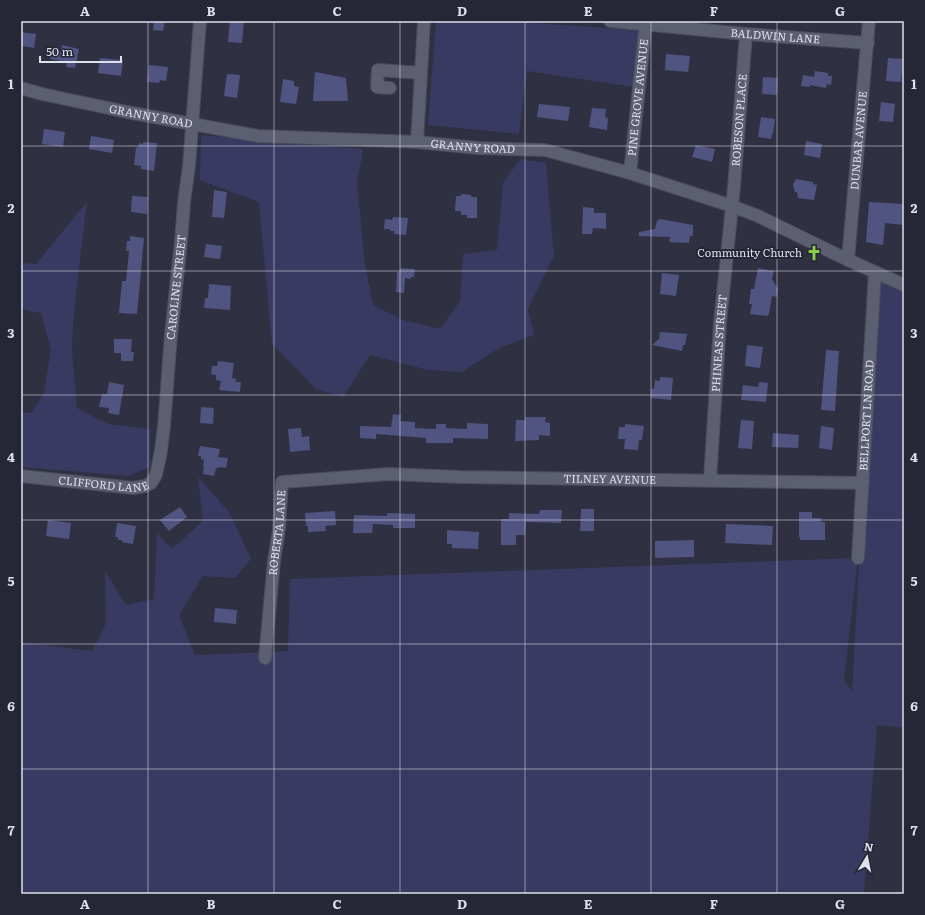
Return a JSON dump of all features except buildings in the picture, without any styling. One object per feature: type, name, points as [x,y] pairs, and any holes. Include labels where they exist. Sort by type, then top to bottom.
[{"type":"street","name":"CAROLINE STREET","points":[[161,451],[171,334],[189,166],[200,21]]},
{"type":"street","points":[[417,142],[424,21]]},
{"type":"street","name":"BALDWIN LANE","points":[[610,21],[646,23],[746,34],[868,43]]},
{"type":"street","name":"DUNBAR AVENUE","points":[[848,260],[869,21]]},
{"type":"street","name":"PINE GROVE AVENUE","points":[[630,173],[646,23]]},
{"type":"street","name":"ROBESON PLACE","points":[[732,206],[746,34]]},
{"type":"street","points":[[390,88],[377,87],[378,70],[421,73]]},
{"type":"street","name":"GRANNY ROAD","points":[[21,88],[42,94],[258,136],[417,142],[478,148],[545,150],[630,173],[732,206],[758,216],[848,260],[904,285]]},
{"type":"street","name":"PHINEAS STREET","points":[[710,480],[720,323],[732,206]]},
{"type":"street","name":"BELLPORT LN ROAD","points":[[858,558],[875,272]]},
{"type":"street","name":"CLIFFORD LANE","points":[[21,476],[133,488],[145,486],[151,483],[156,475],[161,451]]},
{"type":"street","name":"TILNEY AVENUE","points":[[356,477],[389,474],[460,477],[863,482]]},
{"type":"street","name":"ROBERTA LANE","points":[[266,658],[274,561],[279,529],[282,482],[356,477]]},
{"type":"shaded area","points":[[436,21],[500,21],[639,30],[634,87],[527,71],[519,134],[428,125]]},
{"type":"shaded area","points":[[201,135],[363,149],[357,183],[365,265],[373,305],[403,320],[440,329],[460,301],[463,254],[497,250],[503,183],[520,159],[546,163],[554,256],[528,309],[534,335],[501,347],[462,372],[428,370],[370,355],[343,397],[316,389],[272,344],[259,202],[200,180]]},
{"type":"shaded area","points":[[87,202],[76,290],[72,344],[77,408],[108,424],[150,429],[150,467],[128,476],[21,467],[21,413],[31,413],[44,393],[51,350],[41,313],[21,309],[21,263],[36,264]]},
{"type":"shaded area","points":[[875,272],[904,284],[904,728],[877,725],[864,894],[21,894],[21,642],[92,651],[106,623],[105,571],[126,605],[154,599],[157,533],[172,549],[203,521],[198,477],[229,512],[251,559],[235,578],[203,576],[179,615],[195,655],[288,651],[290,579],[858,558],[844,680],[852,691]]},
{"type":"place","name":"Community Church","points":[[814,253]]}]
